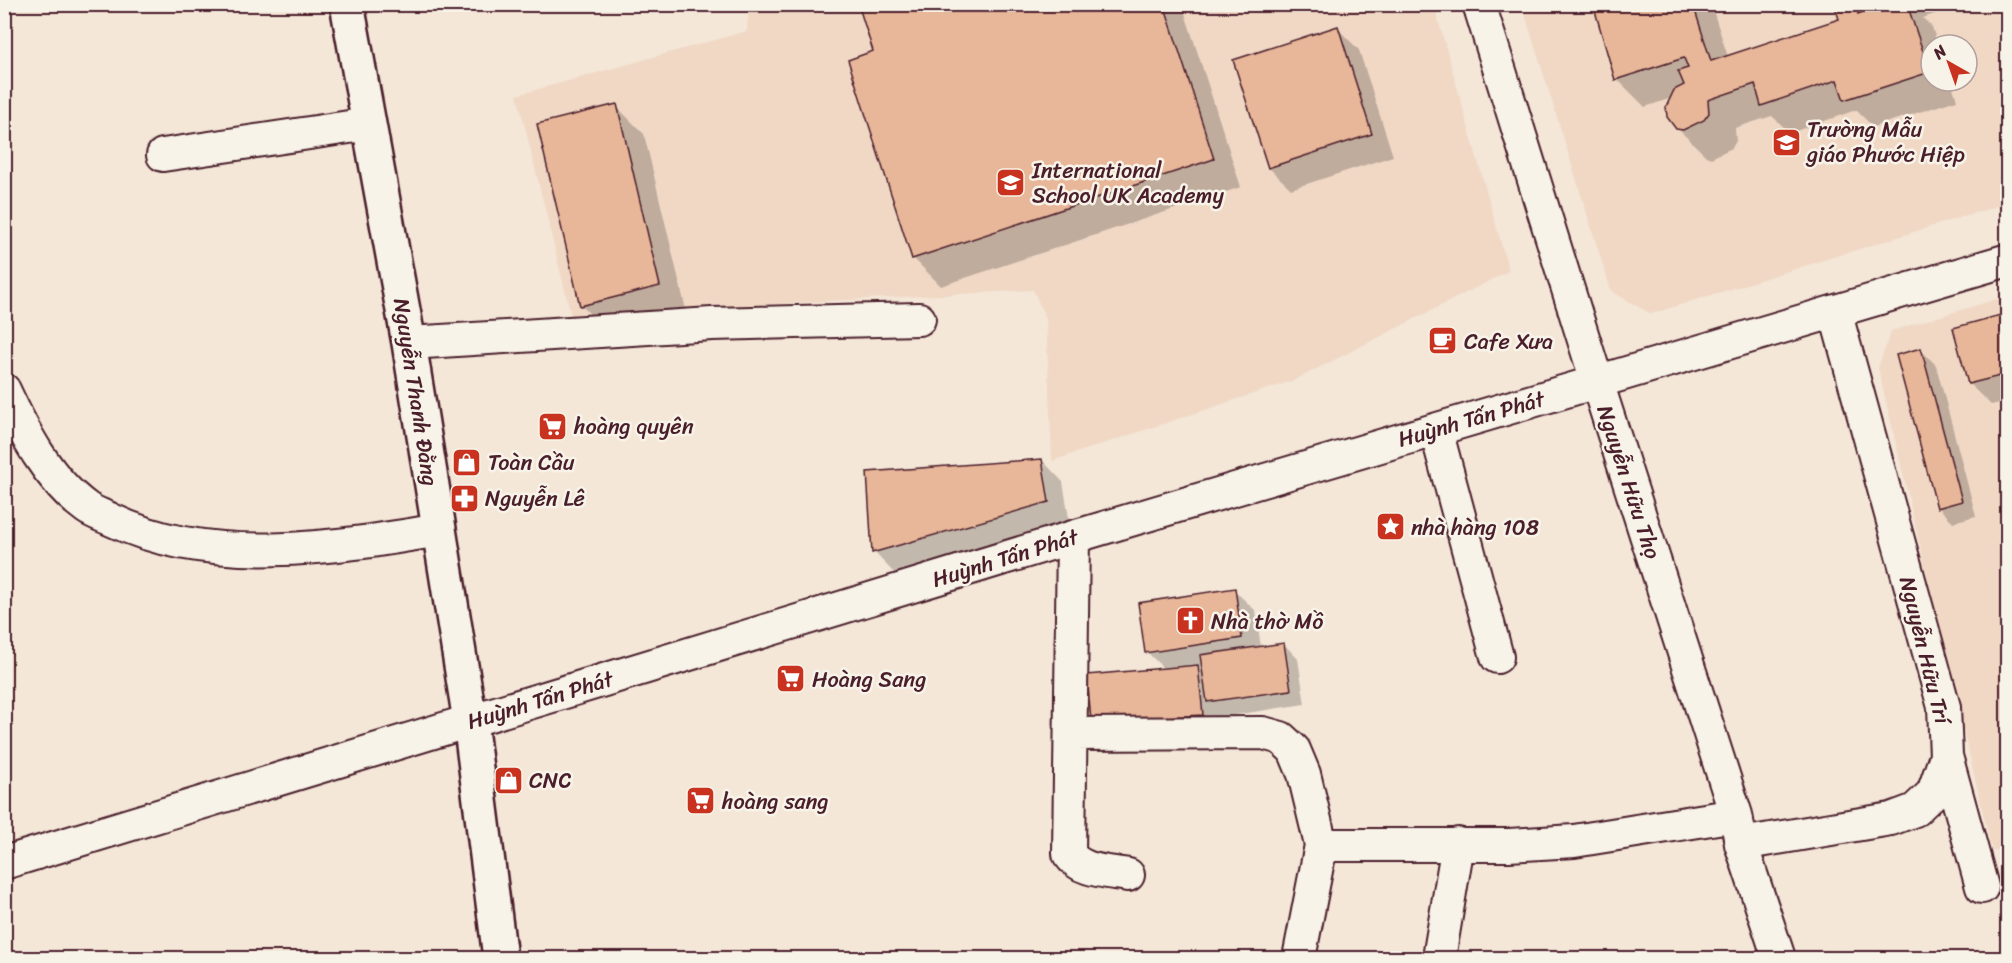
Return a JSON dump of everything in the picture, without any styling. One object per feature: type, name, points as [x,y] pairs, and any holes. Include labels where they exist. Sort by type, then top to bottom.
[{"type":"main road","name":"Nguyễn Thanh Đằng","points":[[347,4],[409,343],[470,721],[500,958]]},
{"type":"street","name":"Nguyễn Hữu Thọ","points":[[1479,4],[1779,958]]},
{"type":"street","points":[[163,155],[369,124]]},
{"type":"street","name":"Huỳnh Tấn Phát","points":[[4,863],[1073,537],[2007,260]]},
{"type":"street","name":"Nguyễn Hữu Trí","points":[[1321,845],[1509,845],[1891,819],[1915,810],[1933,793],[1946,756],[1944,707],[1835,311]]},
{"type":"street","points":[[409,343],[712,324],[919,318]]},
{"type":"street","points":[[4,390],[16,417],[58,481],[88,508],[125,526],[167,541],[238,549],[296,549],[375,542],[439,530]]},
{"type":"street","points":[[1436,430],[1497,657]]},
{"type":"street","points":[[1073,537],[1069,854],[1074,861],[1084,867],[1128,875]]},
{"type":"street","points":[[1072,734],[1263,733],[1281,738],[1294,750],[1304,774],[1321,845],[1299,958]]},
{"type":"street","points":[[1946,756],[1982,887]]},
{"type":"street","points":[[1438,958],[1458,844]]},
{"type":"shaded area","name":"International School UK Academy","points":[[749,5],[1434,5],[1509,271],[1295,380],[1052,461],[1046,319],[1033,290],[571,315],[517,95],[747,31]]},
{"type":"shaded area","name":"Trường Mẫu giáo Phước Hiệp","points":[[1522,5],[2007,5],[2007,203],[1651,314],[1611,291]]},
{"type":"shaded area","points":[[2007,296],[2007,848],[1992,851],[1878,368],[1891,331]]},
{"type":"building","points":[[858,4],[1164,4],[1214,159],[912,259],[848,60],[873,51]]},
{"type":"building","points":[[1593,4],[1693,4],[1711,61],[1839,19],[1834,4],[1855,4],[1858,14],[1884,4],[1907,4],[1919,39],[1919,76],[1844,100],[1837,80],[1761,106],[1755,84],[1708,100],[1709,113],[1704,120],[1683,130],[1676,129],[1667,117],[1666,107],[1674,90],[1684,85],[1678,71],[1688,68],[1684,58],[1615,80]]},
{"type":"building","points":[[1338,26],[1372,134],[1268,168],[1233,60]]},
{"type":"building","points":[[617,104],[660,286],[580,306],[537,124]]},
{"type":"building","points":[[2008,313],[2008,374],[1968,384],[1953,328]]},
{"type":"building","points":[[1921,348],[1962,501],[1937,508],[1896,355]]},
{"type":"building","points":[[1042,459],[1049,502],[872,553],[867,472]]},
{"type":"building","name":"Nhà thờ Mồ","points":[[1235,588],[1242,638],[1145,653],[1138,603]]},
{"type":"building","points":[[1284,643],[1291,690],[1207,702],[1200,655]]},
{"type":"building","points":[[1198,665],[1203,715],[1091,721],[1087,675]]},
{"type":"place","name":"Trường Mẫu giáo Phước Hiệp","points":[[1786,142]]},
{"type":"place","name":"International School UK Academy","points":[[1011,183]]},
{"type":"place","name":"Cafe Xưa","points":[[1443,341]]},
{"type":"place","name":"hoàng quyên","points":[[553,426]]},
{"type":"place","name":"Toàn Cầu","points":[[467,462]]},
{"type":"place","name":"Nguyễn Lê","points":[[464,498]]},
{"type":"place","name":"nhà hàng 108","points":[[1390,527]]},
{"type":"place","name":"Nhà thờ Mồ","points":[[1190,621]]},
{"type":"place","name":"Hoàng Sang","points":[[791,679]]},
{"type":"place","name":"CNC","points":[[508,780]]},
{"type":"place","name":"hoàng sang","points":[[701,801]]}]
